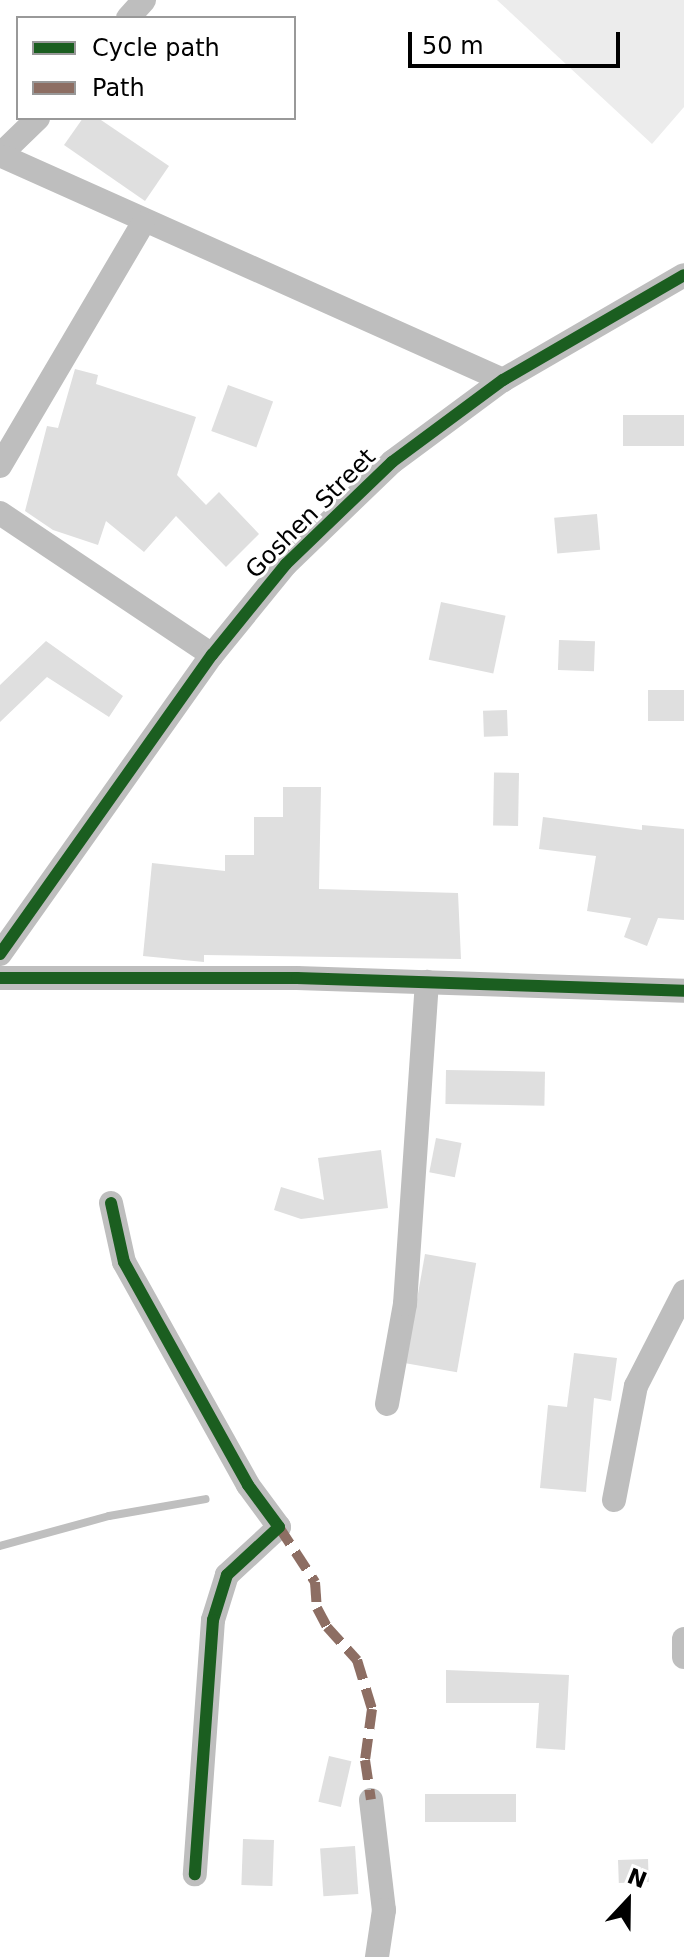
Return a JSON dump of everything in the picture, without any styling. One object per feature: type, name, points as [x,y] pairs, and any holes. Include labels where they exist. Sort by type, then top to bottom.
[{"type":"street","points":[[130,16],[144,0]]},
{"type":"street","points":[[36,120],[2,156],[143,223],[503,380]]},
{"type":"street","points":[[0,466],[143,223]]},
{"type":"street","name":"Goshen Street","points":[[0,954],[212,655],[286,564],[392,462],[503,380],[684,275]]},
{"type":"street","points":[[0,513],[212,655]]},
{"type":"street","points":[[0,978],[427,982],[684,991]]},
{"type":"street","points":[[387,1404],[405,1304],[427,982]]},
{"type":"street","points":[[111,1203],[124,1262],[248,1485],[279,1527],[227,1575],[213,1620],[195,1874]]},
{"type":"street","points":[[614,1500],[636,1386],[684,1292]]},
{"type":"street","points":[[684,1639],[684,1657]]},
{"type":"street","points":[[371,1800],[384,1910],[377,1957]]},
{"type":"shaded area","points":[[497,0],[684,0],[684,107],[652,144]]},
{"type":"building","points":[[82,120],[101,120],[169,166],[145,201],[64,145]]},
{"type":"building","points":[[75,369],[98,375],[96,384],[196,417],[177,475],[206,505],[219,492],[259,534],[226,567],[176,516],[144,552],[106,521],[98,545],[53,530],[25,511],[47,426],[58,428]]},
{"type":"building","points":[[228,385],[273,401],[256,447],[211,431]]},
{"type":"building","points":[[623,415],[684,415],[684,446],[623,446]]},
{"type":"building","points":[[597,514],[600,550],[557,554],[554,518]]},
{"type":"building","points":[[441,602],[506,616],[493,673],[429,660]]},
{"type":"building","points":[[559,640],[595,641],[594,671],[558,670]]},
{"type":"building","points":[[46,641],[123,696],[109,717],[47,677],[0,722],[0,685]]},
{"type":"building","points":[[648,690],[684,690],[684,721],[648,721]]},
{"type":"building","points":[[507,710],[508,736],[484,737],[483,711]]},
{"type":"building","points":[[494,773],[519,773],[518,826],[493,826]]},
{"type":"building","points":[[283,787],[321,787],[319,889],[458,893],[461,959],[204,955],[204,962],[143,956],[152,863],[225,871],[225,855],[254,855],[254,817],[283,817]]},
{"type":"building","points":[[543,817],[642,830],[642,825],[684,829],[684,920],[658,918],[647,946],[624,937],[631,918],[587,911],[596,856],[539,849]]},
{"type":"building","points":[[446,1070],[545,1072],[544,1106],[445,1104]]},
{"type":"building","points":[[436,1138],[462,1143],[455,1177],[429,1172]]},
{"type":"building","points":[[381,1150],[388,1208],[301,1219],[274,1210],[281,1187],[324,1200],[318,1158]]},
{"type":"building","points":[[425,1254],[476,1263],[457,1372],[406,1363]]},
{"type":"building","points":[[574,1353],[617,1358],[611,1401],[594,1398],[586,1492],[540,1488],[548,1405],[567,1407]]},
{"type":"building","points":[[446,1670],[569,1675],[565,1750],[536,1748],[539,1703],[446,1703]]},
{"type":"building","points":[[329,1756],[351,1761],[341,1807],[318,1802]]},
{"type":"building","points":[[425,1794],[516,1794],[516,1822],[425,1822]]},
{"type":"building","points":[[243,1839],[274,1840],[272,1886],[241,1885]]},
{"type":"building","points":[[355,1846],[358,1894],[323,1896],[320,1848]]},
{"type":"building","points":[[648,1859],[649,1882],[619,1883],[618,1860]]},
{"type":"waterway","points":[[0,1546],[109,1516],[206,1499]]},
{"type":"marked path","points":[[279,1527],[315,1582],[317,1608],[327,1627],[357,1660],[372,1709],[365,1760],[371,1800]]},
{"type":"cycle path","points":[[0,954],[212,655],[286,564],[392,462],[503,380],[684,275]]},
{"type":"cycle path","points":[[0,978],[297,978],[684,991]]},
{"type":"cycle path","points":[[111,1203],[124,1262],[248,1485],[279,1527],[227,1575],[213,1620],[195,1874]]}]
